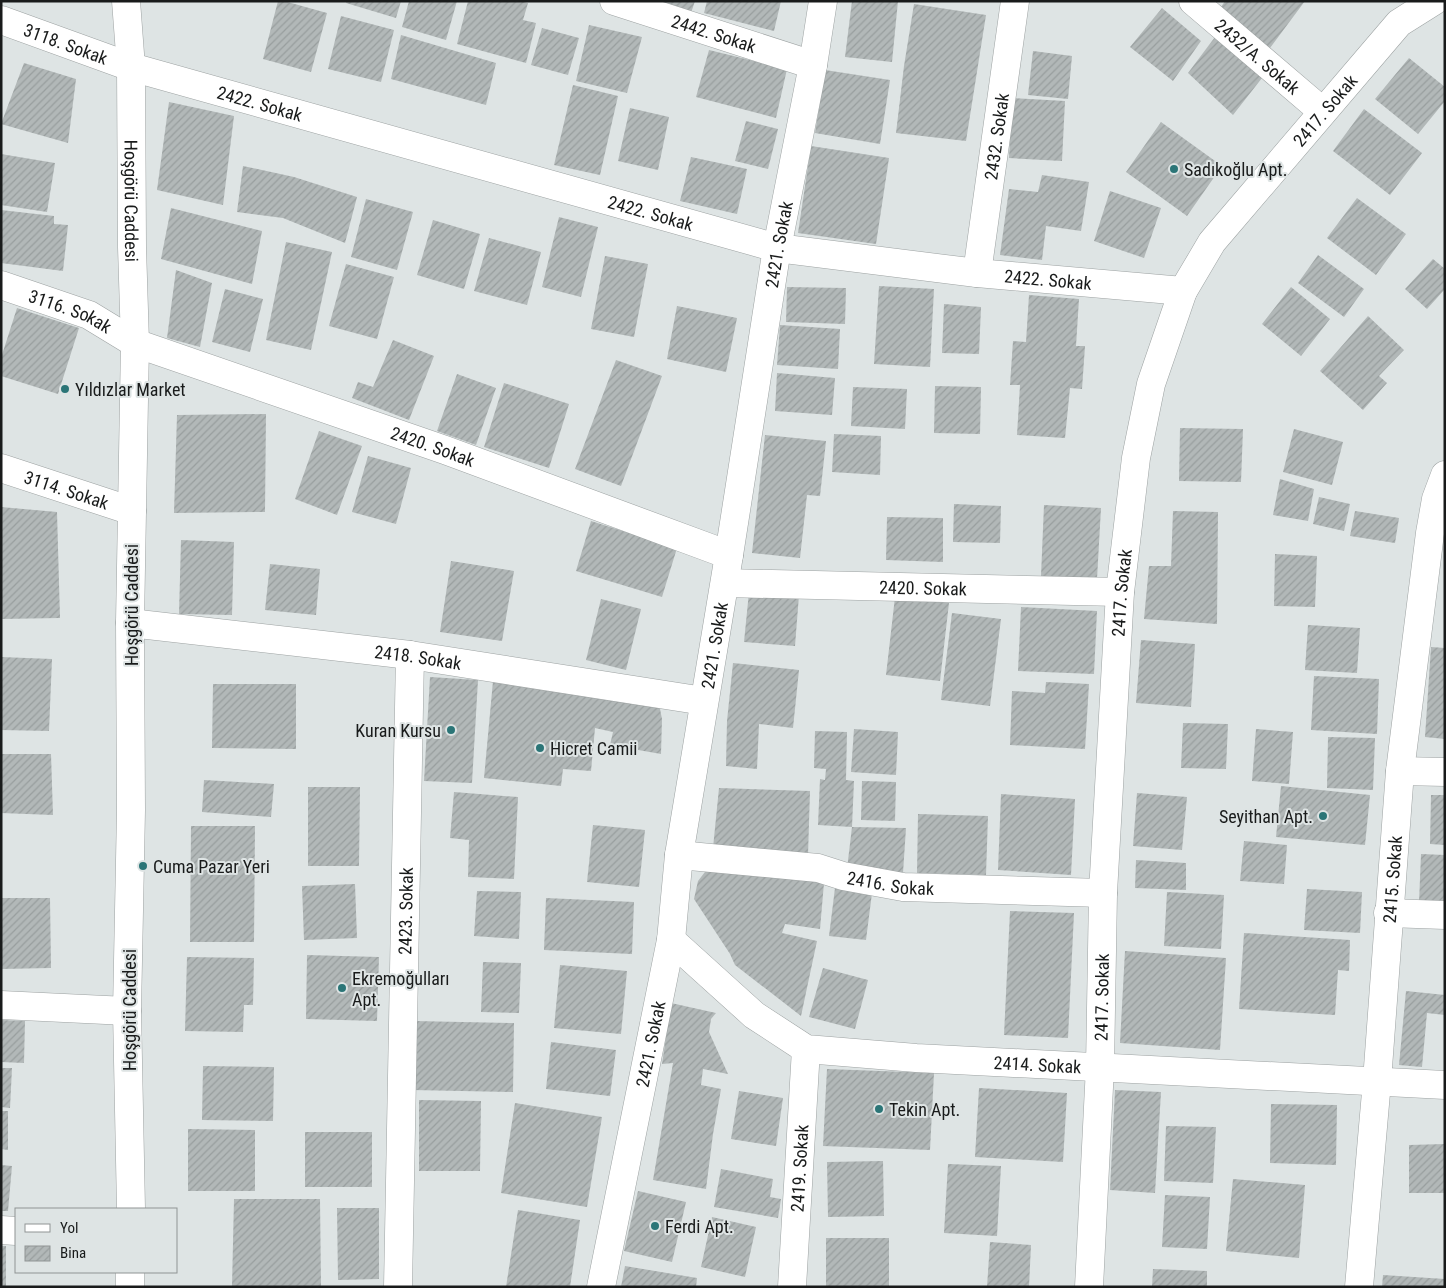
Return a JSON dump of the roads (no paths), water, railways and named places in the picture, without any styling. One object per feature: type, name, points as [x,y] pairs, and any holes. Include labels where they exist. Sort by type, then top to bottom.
[{"type":"street","name":"Hoşgörü Caddesi","points":[[126,1],[131,66],[132,247],[135,342],[130,623],[131,810],[128,1011],[131,1208]]},
{"type":"street","name":"2442. Sokak","points":[[614,1],[813,65]]},
{"type":"street","name":"2421. Sokak","points":[[601,1287],[671,940],[679,855],[778,248],[813,65],[823,1]]},
{"type":"street","name":"2432. Sokak","points":[[977,273],[1015,1]]},
{"type":"street","name":"2432/A. Sokak","points":[[1193,1],[1322,111]]},
{"type":"street","name":"2417. Sokak","points":[[1089,1287],[1100,1067],[1103,893],[1120,592],[1136,458],[1151,384],[1183,291],[1212,242],[1399,23],[1434,1]]},
{"type":"street","name":"3118. Sokak","points":[[1,20],[131,66]]},
{"type":"street","name":"2422. Sokak","points":[[131,66],[778,248],[977,273],[1183,291]]},
{"type":"street","name":"3116. Sokak","points":[[1,285],[89,315],[135,342]]},
{"type":"street","name":"2420. Sokak","points":[[135,342],[445,450],[729,555]]},
{"type":"street","name":"3114. Sokak","points":[[2,469],[132,511]]},
{"type":"street","name":"2415. Sokak","points":[[1359,1287],[1377,1081],[1400,770],[1437,533],[1436,499],[1445,475]]},
{"type":"street","name":"2420. Sokak","points":[[724,583],[1120,592]]},
{"type":"street","name":"2418. Sokak","points":[[130,623],[410,655],[704,701]]},
{"type":"street","name":"2423. Sokak","points":[[398,1287],[410,655]]},
{"type":"street","points":[[1400,770],[1445,772]]},
{"type":"street","name":"2416. Sokak","points":[[679,855],[818,868],[843,876],[903,887],[1103,893]]},
{"type":"street","points":[[1388,913],[1445,915]]},
{"type":"street","name":"2414. Sokak","points":[[671,940],[754,1015],[806,1049],[916,1058],[1445,1085]]},
{"type":"street","points":[[1,1005],[128,1011]]},
{"type":"street","name":"2419. Sokak","points":[[792,1287],[806,1049]]},
{"type":"street","points":[[1,1230],[15,1231]]},
{"type":"street","points":[[130,1273],[130,1287]]},
{"type":"place","name":"Sadıkoğlu Apt.","points":[[1174,169]]},
{"type":"place","name":"Yıldızlar Market","points":[[65,389]]},
{"type":"place","name":"Kuran Kursu","points":[[451,730]]},
{"type":"place","name":"Hicret Camii","points":[[540,748]]},
{"type":"place","name":"Seyithan Apt.","points":[[1323,816]]},
{"type":"place","name":"Cuma Pazar Yeri","points":[[143,866]]},
{"type":"place","name":"Ekremoğulları Apt.","points":[[342,988]]},
{"type":"place","name":"Tekin Apt.","points":[[879,1109]]},
{"type":"place","name":"Ferdi Apt.","points":[[655,1226]]}]
